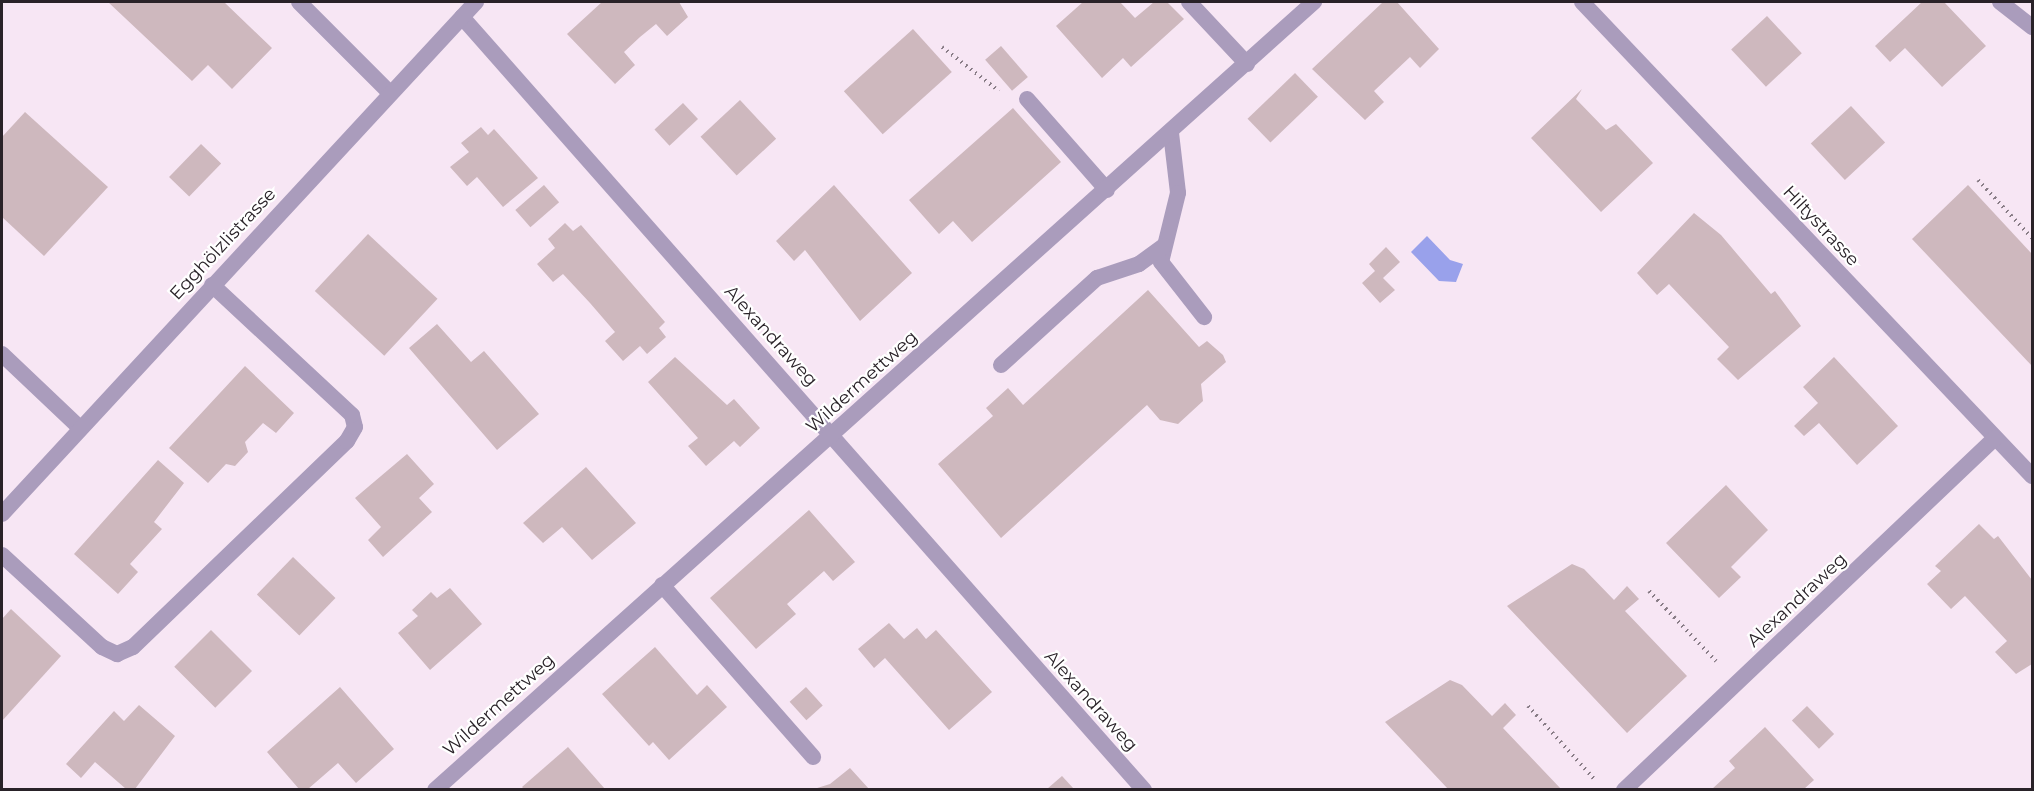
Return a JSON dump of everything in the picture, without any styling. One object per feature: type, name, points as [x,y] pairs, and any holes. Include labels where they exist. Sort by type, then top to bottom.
[{"type":"street","points":[[299,2],[389,92]]},
{"type":"street","name":"Egghölzlistrasse","points":[[2,514],[79,427],[389,92],[476,2]]},
{"type":"street","points":[[1189,2],[1247,64]]},
{"type":"street","name":"Wildermettweg","points":[[440,788],[662,585],[1171,133],[1314,2]]},
{"type":"street","name":"Hiltystrasse","points":[[1582,2],[1995,438],[2031,470]]},
{"type":"street","points":[[2000,2],[2032,27]]},
{"type":"street","name":"Alexandraweg","points":[[462,17],[1144,789]]},
{"type":"street","points":[[1027,99],[1107,190]]},
{"type":"street","points":[[1171,133],[1178,193],[1164,246],[1164,268],[1204,316]]},
{"type":"street","points":[[1001,365],[1097,278],[1139,264],[1164,246]]},
{"type":"street","points":[[2,555],[102,647],[117,654],[133,647],[347,441],[356,427],[352,415],[212,285]]},
{"type":"street","points":[[2,354],[79,427]]},
{"type":"street","name":"Alexandraweg","points":[[1624,789],[1995,438]]},
{"type":"street","points":[[662,585],[813,757]]},
{"type":"path","points":[[942,47],[993,87]]},
{"type":"path","points":[[1978,180],[2032,238]]},
{"type":"path","points":[[1649,591],[1737,683]]},
{"type":"path","points":[[1528,706],[1604,789]]},
{"type":"water","points":[[1427,236],[1450,260],[1463,264],[1456,282],[1439,281],[1411,252]]},
{"type":"building","points":[[108,2],[224,2],[272,48],[232,89],[208,65],[192,81]]},
{"type":"building","points":[[602,2],[679,2],[688,17],[667,36],[656,24],[640,37],[624,52],[635,65],[615,84],[567,34]]},
{"type":"building","points":[[1083,2],[1120,2],[1135,18],[1154,2],[1167,2],[1184,19],[1131,67],[1123,58],[1102,78],[1056,26]]},
{"type":"building","points":[[1383,2],[1397,2],[1439,49],[1420,68],[1410,57],[1374,91],[1384,102],[1365,120],[1312,69]]},
{"type":"building","points":[[1922,2],[1944,2],[1986,46],[1942,87],[1905,48],[1890,62],[1875,46]]},
{"type":"building","points":[[1767,16],[1802,53],[1766,87],[1731,49]]},
{"type":"building","points":[[913,29],[952,72],[883,134],[844,91]]},
{"type":"building","points":[[1001,46],[1028,77],[1012,91],[985,60]]},
{"type":"building","points":[[1295,73],[1318,97],[1270,143],[1248,119]]},
{"type":"building","points":[[1582,89],[1576,99],[1606,130],[1616,124],[1653,163],[1601,212],[1531,138]]},
{"type":"building","points":[[740,100],[776,139],[737,176],[701,137]]},
{"type":"building","points":[[683,103],[698,119],[669,146],[654,130]]},
{"type":"building","points":[[1851,106],[1885,143],[1845,180],[1811,144]]},
{"type":"building","points":[[1013,108],[1061,162],[972,242],[953,221],[939,234],[909,200]]},
{"type":"building","points":[[25,112],[108,187],[44,256],[2,217],[2,137]]},
{"type":"building","points":[[481,127],[488,135],[494,129],[538,178],[503,207],[477,177],[467,186],[450,167],[469,152],[461,143]]},
{"type":"building","points":[[201,144],[221,163],[189,197],[169,177]]},
{"type":"building","points":[[544,185],[559,202],[530,227],[515,210]]},
{"type":"building","points":[[834,185],[912,273],[860,321],[805,250],[794,261],[776,241]]},
{"type":"building","points":[[1968,185],[2032,254],[2032,366],[1912,239]]},
{"type":"building","points":[[1694,213],[1721,235],[1771,294],[1775,291],[1801,326],[1738,380],[1717,359],[1729,347],[1669,284],[1657,295],[1637,273]]},
{"type":"building","points":[[565,223],[573,231],[581,225],[665,322],[659,328],[666,337],[647,354],[640,346],[623,361],[605,341],[615,332],[590,303],[563,274],[553,282],[537,264],[555,248],[548,239]]},
{"type":"building","points":[[368,234],[437,299],[384,356],[315,291]]},
{"type":"building","points":[[1386,247],[1400,262],[1383,278],[1395,290],[1380,303],[1362,283],[1375,271],[1369,264]]},
{"type":"building","points":[[1148,290],[1199,347],[1207,341],[1223,355],[1226,362],[1201,384],[1203,401],[1178,424],[1160,420],[1147,405],[1001,538],[938,464],[993,416],[986,408],[1008,388],[1023,405]]},
{"type":"building","points":[[437,324],[471,362],[484,351],[539,414],[497,450],[409,348]]},
{"type":"building","points":[[675,357],[727,405],[734,399],[760,428],[740,447],[734,441],[706,466],[688,446],[698,438],[648,382]]},
{"type":"building","points":[[1834,357],[1898,426],[1857,465],[1819,423],[1804,436],[1794,426],[1818,403],[1803,387]]},
{"type":"building","points":[[245,366],[294,413],[276,433],[263,423],[245,442],[248,452],[235,466],[226,464],[208,483],[169,448]]},
{"type":"building","points":[[407,454],[434,484],[419,498],[432,512],[383,557],[368,540],[381,527],[355,498]]},
{"type":"building","points":[[158,460],[184,483],[154,522],[162,529],[130,564],[138,572],[118,594],[74,554]]},
{"type":"building","points":[[586,467],[636,523],[592,560],[562,527],[543,543],[523,523]]},
{"type":"building","points":[[1726,485],[1768,530],[1731,567],[1741,577],[1719,598],[1666,543]]},
{"type":"building","points":[[809,510],[855,562],[833,581],[824,571],[787,604],[796,614],[756,649],[710,598]]},
{"type":"building","points":[[1979,524],[1994,539],[1998,536],[2032,580],[2032,664],[2016,674],[1995,652],[2007,641],[1965,596],[1951,609],[1927,584],[1941,571],[1935,566]]},
{"type":"building","points":[[293,557],[335,598],[299,635],[257,594]]},
{"type":"building","points":[[1572,564],[1584,569],[1614,600],[1627,586],[1639,599],[1625,611],[1687,676],[1627,733],[1507,606]]},
{"type":"building","points":[[450,588],[482,624],[430,670],[398,633],[418,616],[412,610],[431,592],[437,598]]},
{"type":"building","points":[[11,609],[61,656],[2,721],[2,619]]},
{"type":"building","points":[[889,623],[904,639],[917,628],[926,639],[936,630],[992,692],[949,730],[885,658],[874,668],[858,649]]},
{"type":"building","points":[[211,630],[252,671],[215,708],[174,667]]},
{"type":"building","points":[[655,647],[697,695],[707,685],[727,707],[669,760],[653,742],[649,746],[602,694]]},
{"type":"building","points":[[1450,680],[1462,685],[1492,716],[1505,703],[1516,715],[1503,728],[1561,789],[1448,789],[1385,722]]},
{"type":"building","points":[[340,687],[394,749],[356,783],[338,763],[308,789],[299,789],[267,752]]},
{"type":"building","points":[[806,687],[823,706],[806,720],[790,702]]},
{"type":"building","points":[[139,705],[175,736],[135,789],[126,789],[95,762],[81,778],[66,764],[114,711],[124,721]]},
{"type":"building","points":[[1807,706],[1834,734],[1819,749],[1792,721]]},
{"type":"building","points":[[1765,727],[1814,780],[1804,789],[1712,789],[1735,768],[1729,761]]},
{"type":"building","points":[[568,747],[605,789],[524,789],[522,787]]},
{"type":"building","points":[[850,768],[869,789],[814,789],[830,784]]},
{"type":"building","points":[[1062,776],[1074,789],[1047,789]]}]
